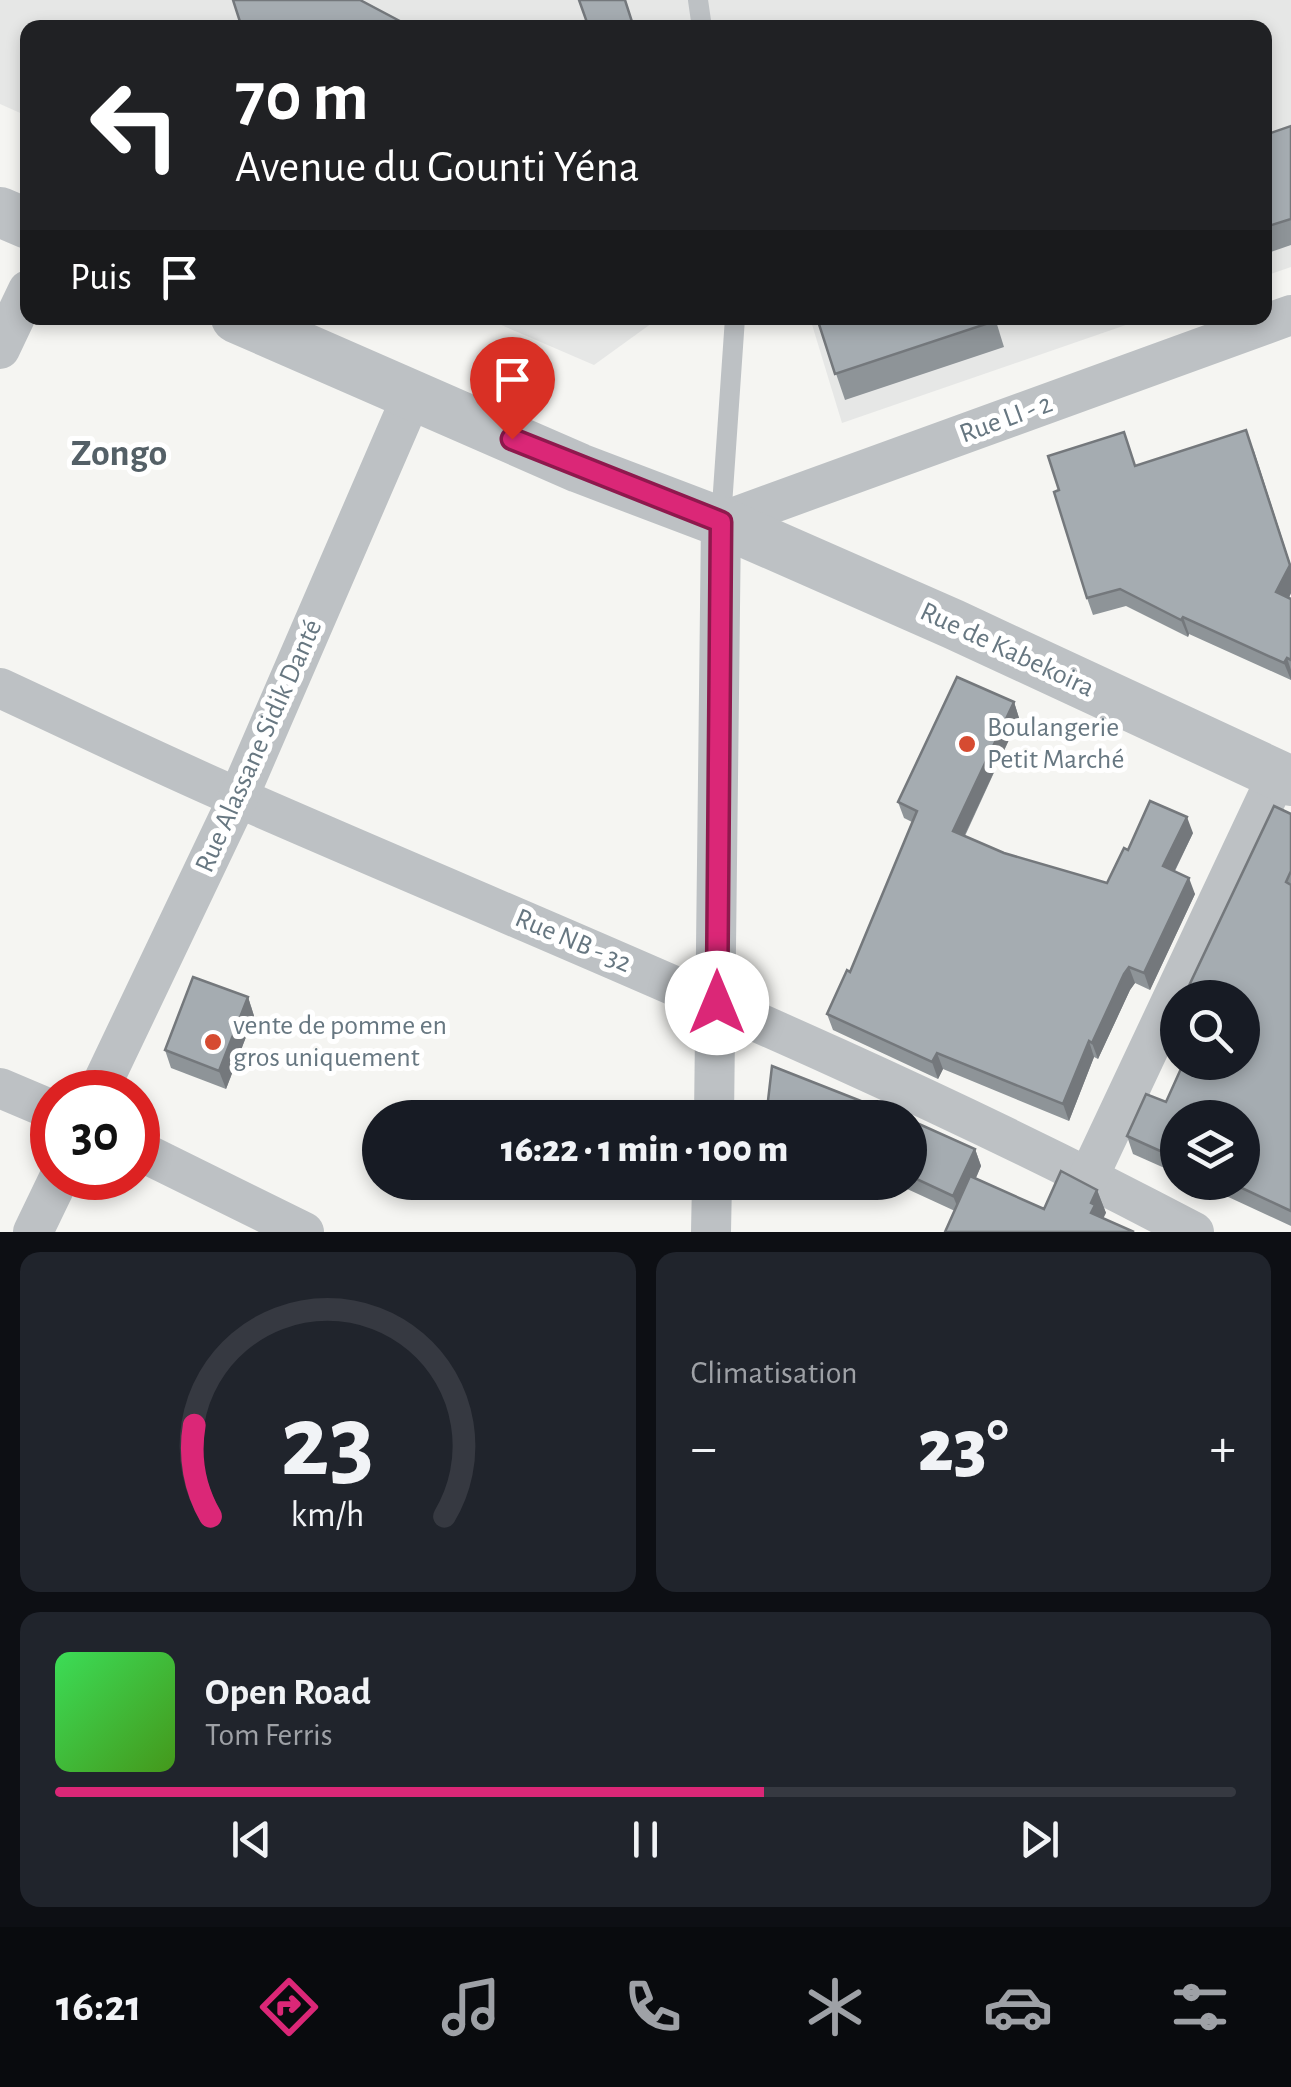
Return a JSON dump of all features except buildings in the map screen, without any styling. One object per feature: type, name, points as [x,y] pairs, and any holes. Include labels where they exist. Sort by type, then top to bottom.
[{"type":"street","points":[[0,350],[20,307]]},
{"type":"street","name":"Rue de Kabekoira","points":[[252,325],[580,468],[721,522],[1284,777]]},
{"type":"street","name":"Rue LI - 2","points":[[721,522],[1263,325]]},
{"type":"street","name":"Rue Alassane Sidik Danté","points":[[108,1070],[238,798],[412,396]]},
{"type":"street","points":[[714,1100],[721,522]]},
{"type":"street","name":"Rue NB - 32","points":[[0,688],[238,798],[717,1003],[1089,1176],[1194,1232]]},
{"type":"street","points":[[1089,1176],[1284,777]]},
{"type":"street","points":[[0,1088],[30,1101]]},
{"type":"street","points":[[160,1161],[304,1232]]},
{"type":"street","points":[[33,1232],[48,1200]]},
{"type":"street","points":[[711,1232],[712,1200]]},
{"type":"lane","points":[[721,522],[735,325]]},
{"type":"shaded area","points":[[0,0],[1291,0],[1291,267],[1272,274],[1272,20],[20,20],[20,113],[0,104]]},
{"type":"shaded area","points":[[501,325],[649,325],[594,365]]},
{"type":"shaded area","points":[[812,325],[1126,325],[842,423]]},
{"type":"place","name":"Boulangerie Petit Marché","points":[[967,744]]},
{"type":"place","name":"vente de pomme en gros uniquement","points":[[213,1042]]},
{"type":"district","name":"Zongo","points":[[119,454]]},
{"type":"route","points":[[512,439],[721,522],[717,1003]]}]
